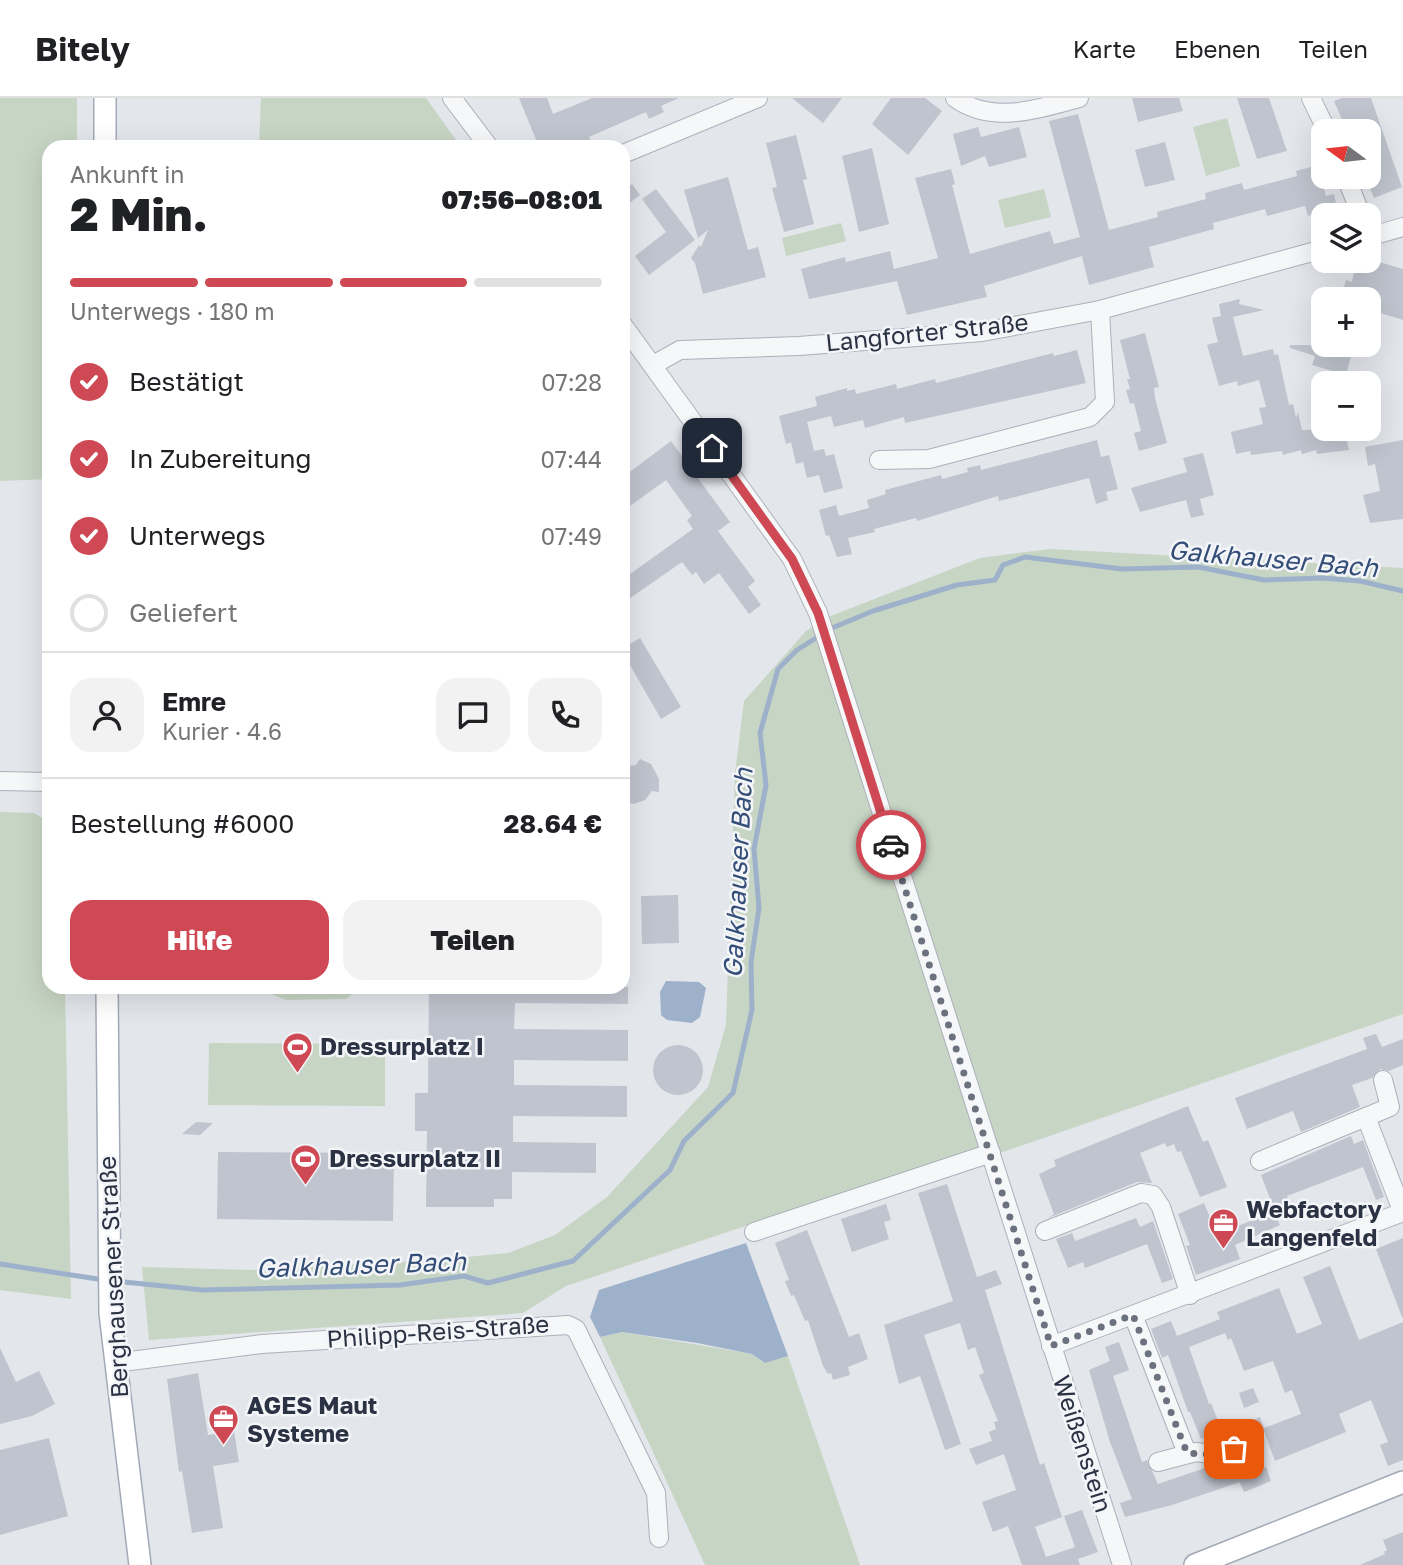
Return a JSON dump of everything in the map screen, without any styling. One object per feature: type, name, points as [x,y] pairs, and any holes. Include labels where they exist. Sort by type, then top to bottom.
[{"type":"main road","points":[[105,98],[105,140]]},
{"type":"main road","name":"Berghausener Straße","points":[[107,994],[110,1313],[140,1565]]},
{"type":"main road","points":[[1195,1565],[1403,1482]]},
{"type":"street","points":[[452,98],[484,140]]},
{"type":"street","points":[[630,151],[758,98]]},
{"type":"street","points":[[955,98],[986,112],[1028,112],[1079,98]]},
{"type":"street","points":[[1311,98],[1321,119]]},
{"type":"street","points":[[1381,232],[1403,227]]},
{"type":"street","name":"Langforter Straße","points":[[653,365],[680,350],[799,346],[971,333],[1100,310],[1311,252]]},
{"type":"street","points":[[879,460],[929,459],[1090,416],[1105,402],[1100,310]]},
{"type":"street","name":"Weißenstein","points":[[630,335],[792,559],[818,613],[1122,1565]]},
{"type":"street","points":[[0,781],[42,782]]},
{"type":"street","points":[[1260,1161],[1391,1107],[1382,1080]]},
{"type":"street","points":[[1051,1346],[1403,1212],[1366,1117]]},
{"type":"street","points":[[754,1232],[990,1153]]},
{"type":"street","points":[[1045,1231],[1141,1193],[1153,1195],[1161,1207],[1190,1295]]},
{"type":"street","points":[[1133,1315],[1187,1453]]},
{"type":"street","name":"Philipp-Reis-Straße","points":[[115,1363],[262,1343],[568,1325],[576,1329],[656,1493],[659,1538]]},
{"type":"street","points":[[1158,1462],[1187,1453],[1217,1455],[1251,1444]]},
{"type":"green space","points":[[0,98],[77,98],[77,140],[42,140],[42,479],[0,481]]},
{"type":"green space","points":[[261,98],[426,98],[456,140],[259,140]]},
{"type":"green space","points":[[1227,118],[1240,166],[1206,176],[1193,127]]},
{"type":"green space","points":[[1044,189],[1051,217],[1005,228],[998,200]]},
{"type":"green space","points":[[841,223],[846,241],[786,256],[782,238]]},
{"type":"green space","points":[[1050,549],[1403,568],[1403,1014],[1000,1153],[997,1142],[566,1286],[523,1313],[149,1340],[142,1267],[250,1270],[436,1260],[508,1253],[555,1235],[607,1197],[708,1087],[726,1025],[735,773],[744,701],[806,631],[828,617],[980,558]]},
{"type":"green space","points":[[0,812],[34,813],[42,818],[42,994],[65,994],[71,1299],[0,1290]]},
{"type":"green space","points":[[271,994],[352,994],[346,999],[286,1000]]},
{"type":"green space","name":"Dressurplatz I","points":[[209,1043],[385,1044],[385,1106],[208,1105]]},
{"type":"green space","points":[[622,1332],[752,1354],[765,1363],[788,1356],[860,1565],[705,1565],[600,1337]]},
{"type":"water","points":[[666,981],[699,982],[706,988],[700,1017],[692,1023],[667,1020],[661,1015],[660,992]]},
{"type":"water","points":[[746,1243],[788,1356],[765,1363],[752,1354],[697,1343],[622,1332],[600,1337],[590,1317],[599,1290]]},
{"type":"building","points":[[519,98],[547,98],[553,114],[592,98],[679,98],[661,106],[664,112],[649,119],[646,112],[589,137],[590,140],[536,140]]},
{"type":"building","points":[[792,98],[842,98],[823,123]]},
{"type":"building","points":[[891,98],[925,98],[942,111],[908,155],[872,124]]},
{"type":"building","points":[[1132,98],[1179,98],[1183,111],[1138,122]]},
{"type":"building","points":[[1237,98],[1269,98],[1287,151],[1257,159]]},
{"type":"building","points":[[1342,98],[1371,98],[1378,119],[1342,119],[1334,101]]},
{"type":"building","points":[[1078,114],[1109,230],[1158,217],[1157,212],[1206,199],[1205,193],[1242,183],[1244,190],[1297,176],[1296,171],[1311,167],[1311,189],[1324,189],[1326,196],[1334,194],[1336,203],[1311,203],[1311,215],[1308,216],[1305,206],[1267,216],[1265,209],[1213,223],[1214,229],[1149,247],[1154,267],[1089,285],[1082,256],[984,286],[987,297],[907,315],[897,281],[809,299],[801,269],[845,257],[846,262],[890,251],[894,269],[938,258],[915,178],[951,169],[955,184],[952,185],[970,254],[1050,231],[1054,244],[1080,237],[1049,121]]},
{"type":"building","points":[[978,127],[981,137],[1019,127],[1027,157],[989,167],[985,156],[961,166],[953,134]]},
{"type":"building","points":[[1381,127],[1402,187],[1374,198],[1370,189],[1381,189]]},
{"type":"building","points":[[796,135],[814,224],[784,232],[772,188],[777,187],[766,143]]},
{"type":"building","points":[[1165,142],[1175,180],[1145,187],[1135,150]]},
{"type":"building","points":[[872,148],[889,224],[859,232],[842,156]]},
{"type":"building","points":[[728,177],[748,250],[758,247],[766,277],[703,294],[695,263],[691,258],[699,245],[701,247],[708,230],[698,238],[684,190]]},
{"type":"building","points":[[632,184],[640,195],[630,203]]},
{"type":"building","points":[[656,189],[695,240],[649,275],[635,256],[666,232],[642,199]]},
{"type":"building","points":[[1381,262],[1403,269],[1403,320],[1381,313],[1381,287],[1344,287],[1346,280],[1352,282],[1354,273],[1381,273]]},
{"type":"building","points":[[1240,299],[1239,304],[1264,310],[1233,317],[1243,356],[1273,349],[1274,355],[1278,354],[1289,405],[1293,404],[1296,418],[1298,412],[1302,430],[1311,430],[1311,441],[1347,441],[1349,450],[1317,454],[1316,450],[1302,454],[1301,450],[1283,455],[1282,451],[1236,454],[1231,432],[1263,424],[1259,408],[1266,407],[1259,380],[1238,386],[1237,381],[1219,386],[1207,345],[1218,342],[1212,318],[1221,316],[1219,304]]},
{"type":"building","points":[[1145,333],[1159,387],[1154,388],[1155,398],[1167,443],[1139,451],[1134,433],[1141,431],[1134,403],[1130,404],[1126,390],[1130,389],[1127,379],[1130,379],[1120,340]]},
{"type":"building","points":[[1290,345],[1311,345],[1311,355],[1290,348]]},
{"type":"building","points":[[1077,350],[1086,383],[905,423],[904,417],[865,428],[863,420],[834,427],[831,416],[807,422],[814,451],[824,449],[826,456],[834,454],[843,488],[824,493],[819,475],[807,478],[803,462],[796,464],[791,442],[786,444],[779,416],[817,406],[815,397],[847,388],[847,391],[855,389],[856,394],[896,384],[897,389],[935,379],[936,383],[1053,353],[1054,356]]},
{"type":"building","points":[[1315,357],[1351,357],[1347,371],[1332,371],[1312,365]]},
{"type":"building","points":[[1097,440],[1101,457],[1109,455],[1118,489],[1106,492],[1108,500],[1096,504],[1089,478],[999,501],[998,496],[917,521],[916,518],[874,529],[875,532],[848,538],[852,554],[837,557],[829,535],[826,536],[819,510],[836,505],[839,516],[869,508],[867,500],[886,494],[885,490],[941,475],[942,479],[968,472],[967,468],[980,465],[981,470]]},
{"type":"building","points":[[1403,440],[1403,519],[1370,523],[1363,495],[1380,491],[1375,464],[1368,466],[1365,447]]},
{"type":"building","points":[[671,441],[730,522],[718,531],[755,581],[748,587],[761,605],[749,614],[719,573],[704,584],[696,572],[692,575],[682,562],[630,598],[630,574],[693,529],[687,520],[692,516],[666,480],[630,506],[630,472]]},
{"type":"building","points":[[1203,453],[1214,495],[1200,499],[1204,515],[1191,518],[1186,500],[1140,512],[1131,488],[1187,472],[1183,458]]},
{"type":"building","points":[[640,638],[681,707],[661,719],[630,665],[630,644]]},
{"type":"building","points":[[640,759],[651,764],[659,779],[659,792],[652,791],[645,800],[634,804],[630,803],[630,766],[636,765]]},
{"type":"building","points":[[678,895],[679,943],[642,944],[641,896]]},
{"type":"building","points":[[429,994],[628,994],[628,1004],[515,1003],[514,1029],[628,1030],[628,1061],[514,1060],[514,1085],[627,1086],[627,1117],[513,1116],[513,1142],[596,1143],[596,1173],[512,1172],[512,1199],[494,1199],[494,1207],[426,1207],[427,1131],[415,1131],[415,1093],[428,1093]]},
{"type":"building","points":[[1376,1034],[1382,1047],[1403,1039],[1403,1065],[1389,1071],[1380,1069],[1372,1078],[1352,1085],[1360,1107],[1301,1132],[1293,1111],[1247,1129],[1235,1098],[1367,1049],[1363,1038]]},
{"type":"building","points":[[678,1045],[696,1052],[703,1070],[696,1088],[678,1095],[660,1088],[653,1070],[660,1052]]},
{"type":"building","points":[[1188,1106],[1203,1142],[1208,1140],[1227,1187],[1200,1197],[1181,1151],[1177,1152],[1174,1144],[1167,1147],[1165,1143],[1140,1153],[1152,1183],[1137,1182],[1048,1218],[1054,1214],[1039,1174],[1056,1166],[1054,1160]]},
{"type":"building","points":[[196,1122],[213,1123],[200,1135],[182,1134]]},
{"type":"building","points":[[1351,1136],[1354,1144],[1363,1140],[1384,1197],[1376,1200],[1363,1167],[1287,1196],[1289,1203],[1274,1209],[1261,1175]]},
{"type":"building","name":"Dressurplatz II","points":[[218,1152],[394,1153],[393,1221],[217,1219]]},
{"type":"building","points":[[947,1184],[977,1277],[996,1270],[1002,1284],[985,1290],[1040,1465],[1044,1463],[1062,1517],[1035,1527],[1046,1557],[1075,1547],[1064,1516],[1082,1510],[1098,1552],[1078,1559],[1080,1565],[1022,1565],[1008,1526],[993,1532],[982,1502],[1016,1490],[1004,1454],[976,1465],[969,1449],[992,1441],[989,1432],[996,1429],[994,1422],[998,1421],[979,1375],[984,1373],[975,1347],[968,1350],[960,1323],[924,1335],[961,1444],[945,1450],[920,1376],[899,1384],[884,1325],[953,1301],[918,1193]]},
{"type":"building","points":[[1204,1203],[1217,1234],[1274,1212],[1280,1225],[1235,1245],[1240,1259],[1196,1275],[1186,1246],[1190,1245],[1178,1214]]},
{"type":"building","points":[[886,1204],[891,1220],[884,1222],[889,1239],[852,1252],[841,1219]]},
{"type":"building","points":[[1136,1218],[1140,1227],[1153,1221],[1173,1279],[1162,1283],[1147,1244],[1085,1268],[1083,1262],[1068,1268],[1056,1239],[1072,1233],[1075,1241]]},
{"type":"building","points":[[807,1230],[849,1337],[859,1333],[868,1359],[848,1367],[850,1375],[833,1380],[831,1373],[828,1374],[823,1366],[808,1320],[805,1321],[794,1295],[791,1296],[785,1281],[789,1280],[775,1243]]},
{"type":"building","points":[[1403,1238],[1403,1317],[1402,1317],[1376,1249]]},
{"type":"building","points":[[1330,1266],[1359,1340],[1403,1322],[1403,1460],[1388,1466],[1380,1445],[1388,1442],[1371,1400],[1339,1414],[1346,1432],[1275,1461],[1264,1431],[1216,1443],[1212,1435],[1201,1439],[1188,1412],[1168,1355],[1162,1358],[1151,1329],[1171,1321],[1177,1336],[1220,1319],[1217,1312],[1279,1288],[1297,1334],[1322,1324],[1303,1277]],"holes":[[[1225,1333],[1228,1340],[1231,1338],[1244,1371],[1273,1361],[1285,1393],[1292,1390],[1301,1414],[1264,1428],[1260,1417],[1222,1431],[1211,1403],[1209,1404],[1189,1347]]]},
{"type":"building","points":[[1119,1342],[1129,1370],[1113,1376],[1142,1462],[1147,1460],[1158,1484],[1211,1466],[1232,1462],[1240,1482],[1172,1505],[1125,1517],[1120,1503],[1132,1499],[1110,1442],[1089,1370],[1110,1361],[1105,1347]]},
{"type":"building","points":[[0,1348],[16,1382],[39,1371],[55,1404],[32,1416],[0,1424]]},
{"type":"building","points":[[198,1373],[208,1435],[234,1431],[239,1462],[213,1466],[223,1528],[192,1533],[182,1471],[179,1472],[167,1379]]},
{"type":"building","points":[[1253,1388],[1259,1402],[1244,1408],[1239,1393]]},
{"type":"building","points":[[49,1438],[68,1516],[0,1535],[0,1450]]},
{"type":"building","points":[[1266,1467],[1271,1481],[1244,1492],[1238,1478]]},
{"type":"building","points":[[1403,1532],[1403,1565],[1360,1565],[1385,1554],[1387,1550],[1383,1540]]},
{"type":"waterway","name":"Galkhauser Bach","points":[[114,1281],[203,1290],[400,1285],[464,1276],[488,1283],[573,1261],[670,1170],[684,1141],[733,1093],[752,1010],[751,962],[759,908],[754,849],[766,785],[760,733],[778,669],[797,650],[832,628],[873,611],[957,585],[995,580],[1003,565],[1025,557],[1122,569],[1198,567],[1264,580],[1322,578],[1360,581],[1403,591]]},
{"type":"waterway","name":"Galkhauser Bach","points":[[0,1264],[104,1280]]},
{"type":"way so far","points":[[891,845],[1051,1346],[1133,1315],[1187,1453],[1196,1451],[1217,1455],[1234,1449]]},
{"type":"place","name":"Dressurplatz I","points":[[297,1074]]},
{"type":"place","name":"Dressurplatz II","points":[[306,1186]]},
{"type":"place","name":"Webfactory Langenfeld","points":[[1223,1251]]},
{"type":"place","name":"AGES Maut Systeme","points":[[224,1447]]},
{"type":"route","points":[[712,448],[792,559],[818,613],[891,845]]}]
